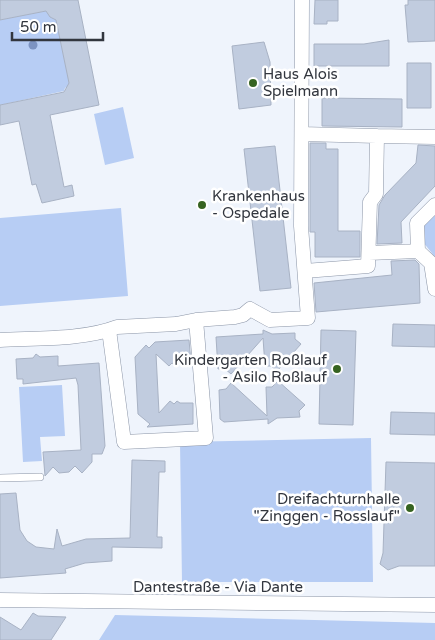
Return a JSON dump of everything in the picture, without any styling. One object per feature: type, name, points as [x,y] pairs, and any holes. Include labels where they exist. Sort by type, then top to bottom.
[{"type":"street","points":[[0,340],[65,336],[109,330],[117,327],[176,324],[196,320],[235,317],[243,315],[250,309],[270,320],[308,318],[301,226],[299,127],[302,0]]},
{"type":"street","points":[[299,127],[377,136],[435,137]]},
{"type":"street","points":[[304,271],[368,266],[370,202],[376,194],[377,136]]},
{"type":"street","points":[[418,251],[417,223],[435,205]]},
{"type":"street","points":[[369,253],[418,251],[431,263],[435,288]]},
{"type":"street","points":[[109,330],[124,442],[206,438],[196,320]]},
{"type":"street","name":"Dantestraße - Via Dante","points":[[0,600],[127,603],[435,605]]},
{"type":"lane","points":[[0,478],[40,477]]},
{"type":"shaded area","points":[[49,10],[50,17],[56,19],[70,85],[64,91],[0,105],[0,20]]},
{"type":"shaded area","points":[[123,107],[134,158],[105,165],[94,114]]},
{"type":"shaded area","points":[[121,208],[128,296],[0,306],[0,218]]},
{"type":"shaded area","points":[[435,210],[435,257],[423,242],[422,222]]},
{"type":"shaded area","points":[[62,385],[65,436],[40,437],[42,461],[23,462],[19,387]]},
{"type":"shaded area","points":[[371,438],[373,582],[182,582],[180,442]]},
{"type":"shaded area","points":[[115,615],[435,623],[435,640],[99,640]]},
{"type":"building","points":[[0,0],[78,0],[99,105],[50,115],[64,187],[72,185],[74,196],[42,203],[36,184],[32,185],[19,121],[0,125],[0,105],[64,92],[69,83],[56,20],[50,17],[46,11],[0,20]]},
{"type":"building","points":[[315,0],[338,0],[338,21],[327,21],[327,24],[314,24]]},
{"type":"building","points":[[408,0],[435,0],[435,41],[408,42],[405,5],[408,5]]},
{"type":"building","points":[[389,40],[389,66],[314,66],[314,44],[364,44]]},
{"type":"building","name":"Haus Alois Spielmann","points":[[264,42],[270,62],[271,105],[239,109],[232,46]]},
{"type":"building","points":[[407,63],[431,63],[431,108],[407,108]]},
{"type":"building","points":[[322,98],[402,99],[402,127],[322,126]]},
{"type":"building","points":[[310,143],[326,143],[326,149],[338,149],[338,231],[360,231],[360,257],[315,257],[315,232],[310,232]]},
{"type":"building","points":[[418,145],[435,146],[435,186],[401,222],[402,243],[377,244],[379,205],[385,195],[416,163]]},
{"type":"building","points":[[275,146],[291,288],[260,291],[244,149]]},
{"type":"building","points":[[415,260],[419,264],[420,303],[316,312],[314,283],[392,275],[391,261]]},
{"type":"building","points":[[393,324],[435,325],[435,347],[392,346]]},
{"type":"building","points":[[263,330],[272,334],[295,333],[295,339],[301,344],[277,371],[271,366],[265,366],[263,338],[231,374],[224,368],[218,369],[216,337],[263,334]]},
{"type":"building","points":[[321,330],[356,331],[353,425],[319,424]]},
{"type":"building","points":[[189,340],[191,362],[178,363],[176,366],[172,363],[169,366],[156,354],[159,413],[170,401],[174,404],[177,401],[180,403],[193,403],[193,424],[147,427],[150,424],[138,414],[135,357],[146,345],[149,348],[155,342]]},
{"type":"building","points":[[36,354],[40,357],[58,356],[58,366],[99,363],[105,446],[102,454],[92,454],[92,462],[82,473],[75,466],[69,472],[59,473],[53,467],[45,476],[43,452],[81,450],[78,385],[76,378],[23,384],[23,379],[17,379],[16,359],[33,358]]},
{"type":"building","points":[[278,381],[305,405],[299,411],[300,417],[277,418],[268,424],[268,419],[224,422],[220,419],[219,390],[226,389],[231,383],[267,416],[266,387],[272,387]]},
{"type":"building","points":[[391,412],[435,413],[435,435],[390,434]]},
{"type":"building","points":[[132,460],[165,461],[165,472],[159,472],[157,537],[162,537],[162,548],[112,547],[112,561],[85,563],[65,569],[66,573],[0,578],[0,494],[16,493],[20,530],[27,541],[36,547],[54,549],[57,529],[62,546],[86,539],[130,538]]},
{"type":"building","name":"Dreifachturnhalle \"Zinggen - Rosslauf\"","points":[[386,462],[435,463],[435,566],[399,566],[388,570],[380,564],[383,553]]},
{"type":"building","points":[[33,613],[38,616],[66,617],[51,640],[0,640],[0,617],[21,630]]},
{"type":"place","name":"Haus Alois Spielmann","points":[[253,83]]},
{"type":"place","name":"Krankenhaus - Ospedale","points":[[202,205]]},
{"type":"place","name":"Kindergarten Roßlauf - Asilo Roßlauf","points":[[337,369]]},
{"type":"place","name":"Dreifachturnhalle \"Zinggen - Rosslauf\"","points":[[410,508]]}]
